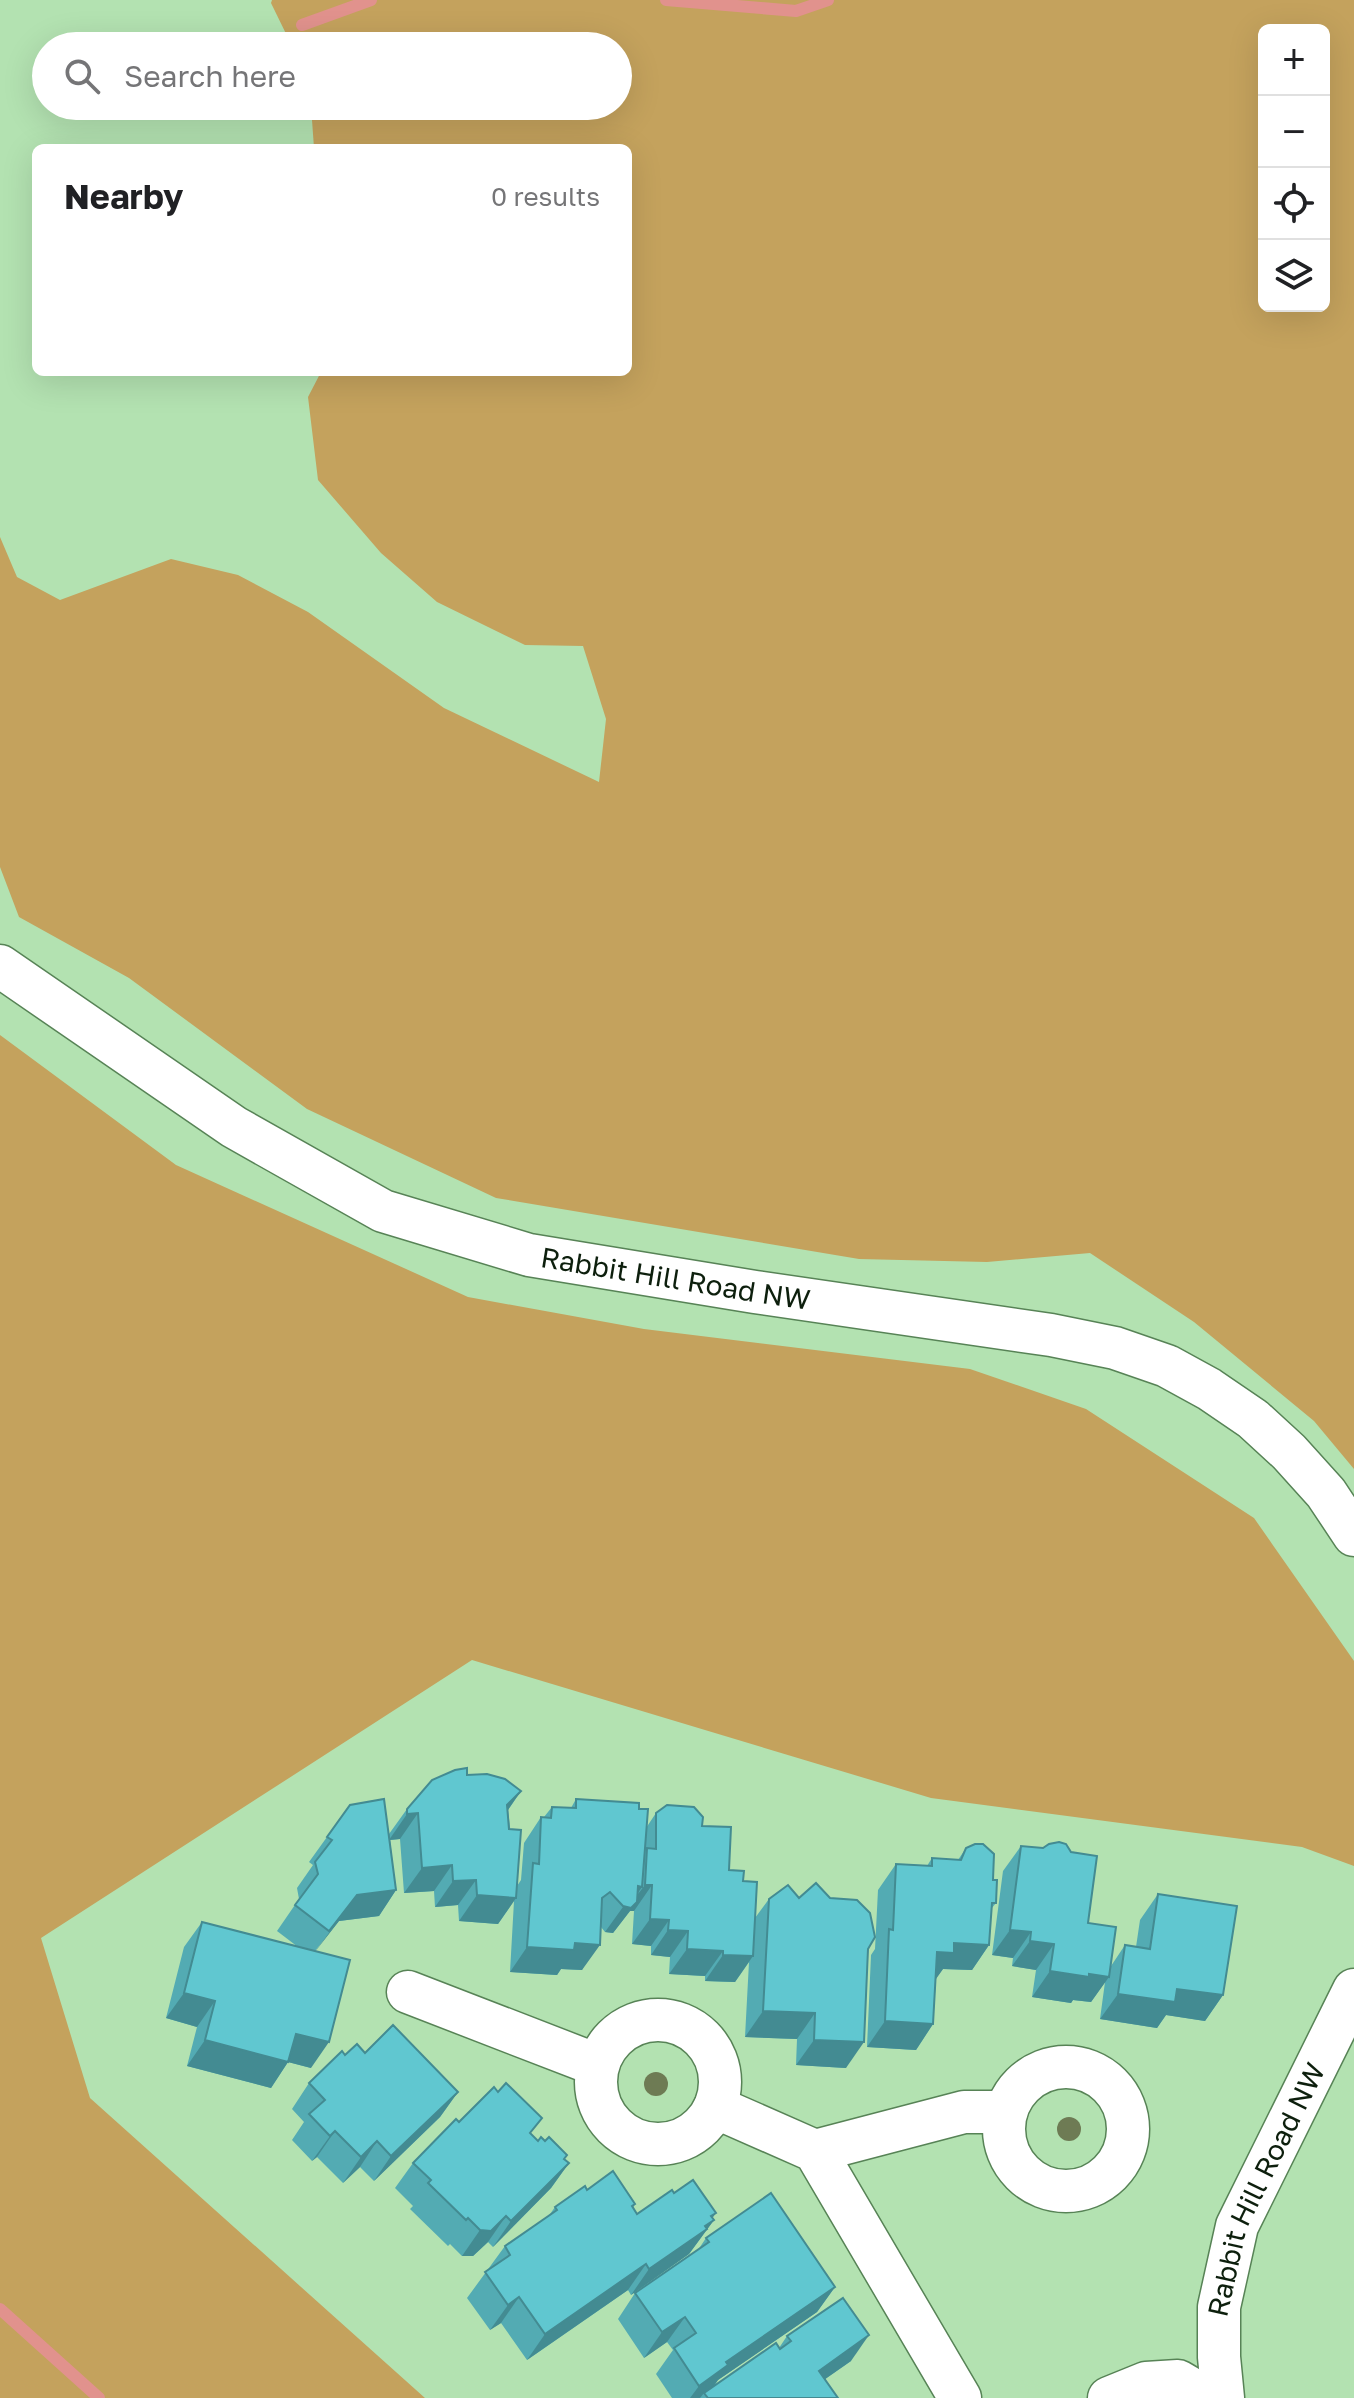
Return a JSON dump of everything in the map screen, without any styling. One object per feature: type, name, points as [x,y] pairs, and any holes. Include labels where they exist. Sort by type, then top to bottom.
[{"type":"street","name":"Rabbit Hill Road NW","points":[[0,966],[234,1127],[383,1211],[529,1255],[1051,1335],[1115,1348],[1167,1366],[1209,1389],[1253,1419],[1289,1452],[1326,1493],[1354,1535]]},
{"type":"street","name":"Rabbit Hill Road NW","points":[[1223,2398],[1219,2307],[1237,2226],[1354,1990]]},
{"type":"street","points":[[408,1992],[597,2065]]},
{"type":"street","points":[[658,2019],[678,2022],[696,2032],[710,2047],[719,2066],[720,2086],[715,2107],[705,2124],[688,2137],[668,2144],[647,2144],[627,2137],[611,2124],[599,2106],[595,2086],[597,2065],[605,2046],[620,2032],[638,2022],[658,2019]]},
{"type":"street","points":[[715,2107],[815,2151],[960,2398]]},
{"type":"street","points":[[815,2151],[964,2112],[1006,2112]]},
{"type":"street","points":[[1109,2398],[1146,2383],[1178,2381],[1207,2398]]},
{"type":"shaded area","points":[[272,0],[1354,0],[1354,1469],[1314,1421],[1194,1322],[1090,1253],[987,1262],[859,1259],[496,1198],[307,1109],[129,978],[19,917],[0,867],[0,537],[17,577],[60,600],[171,559],[238,575],[308,612],[444,708],[599,782],[606,719],[583,646],[525,645],[437,602],[381,553],[318,480],[308,397],[319,376],[632,376],[632,144],[314,144],[312,120],[632,120],[632,32],[285,32],[271,3]]},
{"type":"shaded area","points":[[0,1035],[176,1165],[468,1297],[644,1329],[970,1369],[1086,1409],[1254,1518],[1354,1661],[1354,1866],[1302,1847],[931,1798],[472,1660],[41,1938],[90,2098],[425,2398],[0,2398]]},
{"type":"building","points":[[467,1768],[467,1775],[487,1774],[505,1779],[521,1791],[507,1805],[509,1829],[521,1830],[516,1898],[477,1895],[476,1880],[453,1881],[452,1865],[422,1868],[418,1813],[407,1814],[407,1809],[432,1780]]},
{"type":"building","points":[[384,1799],[396,1890],[357,1895],[329,1931],[295,1905],[318,1874],[315,1862],[332,1840],[327,1837],[350,1805]]},
{"type":"building","points":[[576,1799],[639,1803],[639,1809],[648,1809],[642,1887],[638,1886],[637,1902],[631,1908],[623,1906],[610,1892],[602,1898],[600,1945],[575,1943],[574,1950],[527,1947],[533,1863],[539,1864],[541,1817],[551,1818],[552,1807],[576,1808]]},
{"type":"building","points":[[667,1805],[694,1807],[703,1817],[702,1826],[731,1827],[729,1870],[744,1871],[743,1881],[757,1882],[753,1956],[687,1949],[688,1931],[668,1930],[669,1920],[650,1919],[652,1885],[645,1885],[647,1848],[656,1849],[656,1813]]},
{"type":"building","points":[[1059,1842],[1066,1844],[1071,1852],[1097,1856],[1088,1923],[1116,1927],[1109,1977],[1050,1971],[1054,1944],[1030,1941],[1031,1932],[1010,1930],[1021,1846],[1043,1848]]},
{"type":"building","points":[[983,1844],[994,1854],[996,1903],[992,1903],[989,1945],[954,1943],[954,1953],[937,1952],[933,2024],[885,2021],[889,1929],[893,1930],[896,1864],[932,1866],[932,1858],[961,1860],[966,1848]]},
{"type":"building","points":[[816,1883],[830,1898],[857,1900],[870,1913],[875,1937],[868,1949],[864,2042],[814,2040],[815,2013],[763,2011],[769,1899],[788,1885],[799,1898]]},
{"type":"building","points":[[1158,1894],[1237,1906],[1223,1995],[1177,1989],[1175,2002],[1118,1994],[1125,1945],[1150,1949]]},
{"type":"building","points":[[202,1922],[350,1960],[329,2042],[296,2034],[288,2062],[205,2040],[215,2001],[184,1993]]},
{"type":"building","points":[[393,2025],[458,2092],[391,2156],[377,2141],[361,2157],[335,2131],[330,2136],[309,2114],[325,2100],[309,2083],[342,2051],[345,2055],[357,2044],[365,2053]]},
{"type":"building","points":[[506,2083],[542,2118],[530,2133],[538,2141],[541,2137],[545,2141],[549,2137],[567,2155],[564,2159],[569,2163],[511,2221],[506,2216],[491,2231],[480,2230],[428,2183],[431,2180],[413,2163],[456,2119],[459,2122],[494,2087],[498,2092]]},
{"type":"building","points":[[613,2171],[635,2204],[632,2206],[637,2214],[693,2180],[716,2213],[711,2216],[714,2220],[705,2226],[707,2229],[649,2269],[646,2264],[545,2334],[519,2297],[508,2305],[485,2272],[510,2255],[505,2246],[585,2186],[587,2190]]},
{"type":"building","points":[[771,2193],[835,2287],[726,2362],[728,2365],[699,2386],[674,2348],[696,2333],[685,2317],[662,2332],[635,2293],[709,2242],[706,2238]]},
{"type":"building","points":[[843,2298],[869,2335],[819,2371],[838,2398],[708,2398],[704,2393],[776,2343],[780,2349],[791,2341],[787,2336]]},
{"type":"waterway","points":[[302,25],[371,0]]},
{"type":"waterway","points":[[666,0],[796,11],[828,0]]},
{"type":"waterway","points":[[0,2309],[99,2398]]}]
